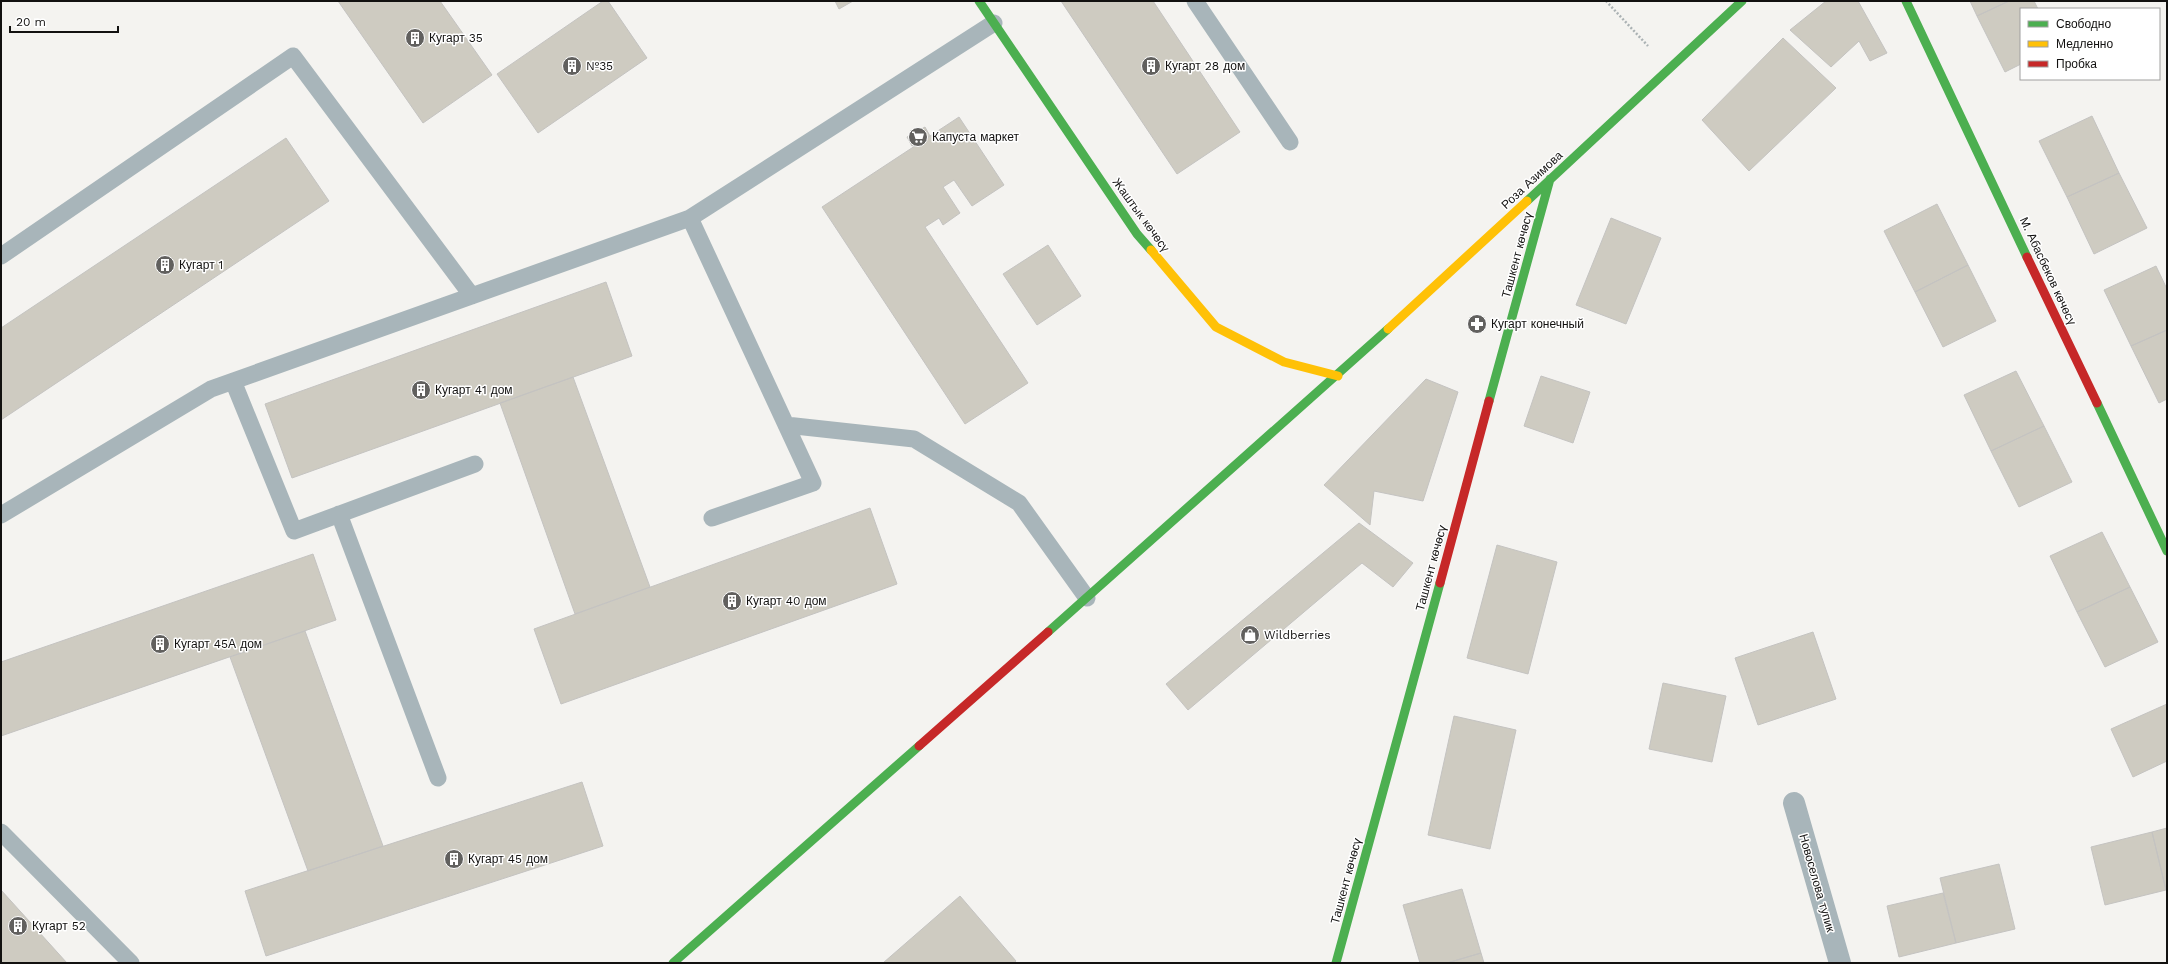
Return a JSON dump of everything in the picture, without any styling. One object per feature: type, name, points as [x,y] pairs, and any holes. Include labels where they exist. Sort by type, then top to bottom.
[{"type":"street","name":"Жаштык көчөсү","points":[[979,1],[1137,234],[1216,327],[1284,362],[1338,376]]},
{"type":"street","name":"Роза Азимова","points":[[673,963],[1338,376],[1742,1]]},
{"type":"street","name":"М. Абасбеков көчөсү","points":[[1906,1],[2167,551]]},
{"type":"street","name":"Ташкент көчөсү","points":[[1336,963],[1550,179]]},
{"type":"street","name":"Новоселова тупик","points":[[1794,803],[1840,963]]},
{"type":"lane","points":[[1195,1],[1290,142]]},
{"type":"lane","points":[[1,515],[211,389],[690,218],[994,23]]},
{"type":"lane","points":[[1,256],[293,56],[472,296]]},
{"type":"lane","points":[[690,218],[813,483],[712,518]]},
{"type":"lane","points":[[233,381],[294,531],[475,464]]},
{"type":"lane","points":[[786,425],[914,439],[1019,503],[1087,598]]},
{"type":"lane","points":[[339,514],[438,778]]},
{"type":"lane","points":[[1,832],[130,963]]},
{"type":"path","points":[[1606,1],[1668,69]]},
{"type":"building","name":"Кугарт 35","points":[[338,1],[440,1],[492,75],[423,123]]},
{"type":"building","name":"№35","points":[[603,1],[608,1],[647,58],[538,133],[497,74]]},
{"type":"building","points":[[835,1],[853,1],[839,9]]},
{"type":"building","name":"Кугарт 28 дом","points":[[1061,1],[1153,1],[1240,132],[1177,174]]},
{"type":"building","points":[[1826,1],[1858,1],[1887,53],[1870,61],[1859,41],[1831,67],[1790,30]]},
{"type":"building","points":[[1970,1],[2009,1],[1977,16]]},
{"type":"building","points":[[2009,1],[2034,1],[2038,8],[2020,8],[2020,64],[2005,72],[1977,16]]},
{"type":"building","points":[[1783,38],[1836,88],[1749,171],[1702,120]]},
{"type":"building","points":[[2092,116],[2119,173],[2067,197],[2039,141]]},
{"type":"building","points":[[959,117],[1004,185],[972,206],[954,180],[943,187],[960,213],[943,225],[939,218],[925,227],[1028,383],[965,424],[822,207]]},
{"type":"building","name":"Капуста маркет","points":[[925,127],[930,136],[912,146],[907,137]]},
{"type":"building","name":"Кугарт 1","points":[[286,138],[329,201],[1,420],[1,328]]},
{"type":"building","points":[[2119,173],[2147,228],[2094,254],[2067,197]]},
{"type":"building","points":[[1937,204],[1968,265],[1915,292],[1884,231]]},
{"type":"building","points":[[1611,218],[1661,238],[1626,324],[1576,305]]},
{"type":"building","points":[[1048,245],[1081,296],[1037,325],[1003,274]]},
{"type":"building","points":[[1968,265],[1996,321],[1943,347],[1915,292]]},
{"type":"building","points":[[2156,266],[2167,289],[2167,330],[2131,346],[2104,290]]},
{"type":"building","name":"Кугарт 41 дом","points":[[606,282],[632,356],[292,478],[265,404]]},
{"type":"building","points":[[2167,330],[2167,399],[2159,403],[2131,346]]},
{"type":"building","points":[[2016,371],[2044,426],[1991,451],[1964,395]]},
{"type":"building","points":[[1541,376],[1590,392],[1573,443],[1524,426]]},
{"type":"building","points":[[573,377],[650,587],[575,614],[500,403]]},
{"type":"building","points":[[1426,379],[1458,392],[1423,501],[1374,491],[1370,525],[1324,485]]},
{"type":"building","points":[[2044,426],[2072,482],[2019,507],[1991,451]]},
{"type":"building","name":"Кугарт 40 дом","points":[[870,508],[897,584],[561,704],[534,629]]},
{"type":"building","name":"Wildberries","points":[[1359,523],[1413,563],[1393,587],[1362,563],[1188,710],[1166,684]]},
{"type":"building","points":[[2102,532],[2130,587],[2077,612],[2050,556]]},
{"type":"building","points":[[1497,545],[1557,562],[1528,674],[1467,658]]},
{"type":"building","name":"Кугарт 45А дом","points":[[313,554],[336,620],[1,736],[1,662]]},
{"type":"building","points":[[2130,587],[2158,642],[2105,667],[2077,612]]},
{"type":"building","points":[[305,631],[383,846],[308,871],[230,657]]},
{"type":"building","points":[[1813,632],[1836,699],[1758,725],[1735,658]]},
{"type":"building","points":[[1663,683],[1726,696],[1712,762],[1649,749]]},
{"type":"building","points":[[2167,704],[2167,761],[2133,777],[2111,729]]},
{"type":"building","points":[[1454,716],[1516,730],[1490,849],[1428,835]]},
{"type":"building","name":"Кугарт 45 дом","points":[[582,782],[603,846],[266,956],[245,891]]},
{"type":"building","points":[[2167,828],[2167,890],[2166,890],[2152,832]]},
{"type":"building","points":[[2152,832],[2166,890],[2105,905],[2091,847]]},
{"type":"building","points":[[1999,864],[2015,929],[1956,943],[1940,878]]},
{"type":"building","points":[[1462,889],[1481,953],[1447,963],[1420,963],[1403,905]]},
{"type":"building","name":"Кугарт 52","points":[[1,890],[67,963],[1,963]]},
{"type":"building","points":[[1943,893],[1956,943],[1899,957],[1887,906]]},
{"type":"building","points":[[960,896],[1016,961],[1014,963],[883,963]]},
{"type":"building","points":[[1481,953],[1484,963],[1447,963]]},
{"type":"traffic: fast","points":[[979,1],[1137,234],[1151,250]]},
{"type":"traffic: fast","points":[[1527,201],[1742,1]]},
{"type":"traffic: fast","points":[[1906,1],[2027,257]]},
{"type":"traffic: fast","points":[[1489,401],[1550,179]]},
{"type":"traffic: fast","points":[[1048,632],[1388,329]]},
{"type":"traffic: fast","points":[[2097,403],[2167,551]]},
{"type":"traffic: fast","points":[[1336,963],[1440,583]]},
{"type":"traffic: fast","points":[[673,963],[919,746]]},
{"type":"traffic: slow","points":[[1388,329],[1527,201]]},
{"type":"traffic: slow","points":[[1151,250],[1216,327],[1284,362],[1338,376]]},
{"type":"traffic: jam","points":[[2027,257],[2097,403]]},
{"type":"traffic: jam","points":[[1440,583],[1489,401]]},
{"type":"traffic: jam","points":[[919,746],[1048,632]]},
{"type":"place","name":"Кугарт 35","points":[[415,38]]},
{"type":"place","name":"№35","points":[[572,66]]},
{"type":"place","name":"Кугарт 28 дом","points":[[1151,66]]},
{"type":"place","name":"Капуста маркет","points":[[918,137]]},
{"type":"place","name":"Кугарт 1","points":[[165,265]]},
{"type":"place","name":"Кугарт конечный","points":[[1477,324]]},
{"type":"place","name":"Кугарт 41 дом","points":[[421,390]]},
{"type":"place","name":"Кугарт 40 дом","points":[[732,601]]},
{"type":"place","name":"Wildberries","points":[[1250,635]]},
{"type":"place","name":"Кугарт 45А дом","points":[[160,644]]},
{"type":"place","name":"Кугарт 45 дом","points":[[454,859]]},
{"type":"place","name":"Кугарт 52","points":[[18,926]]}]
